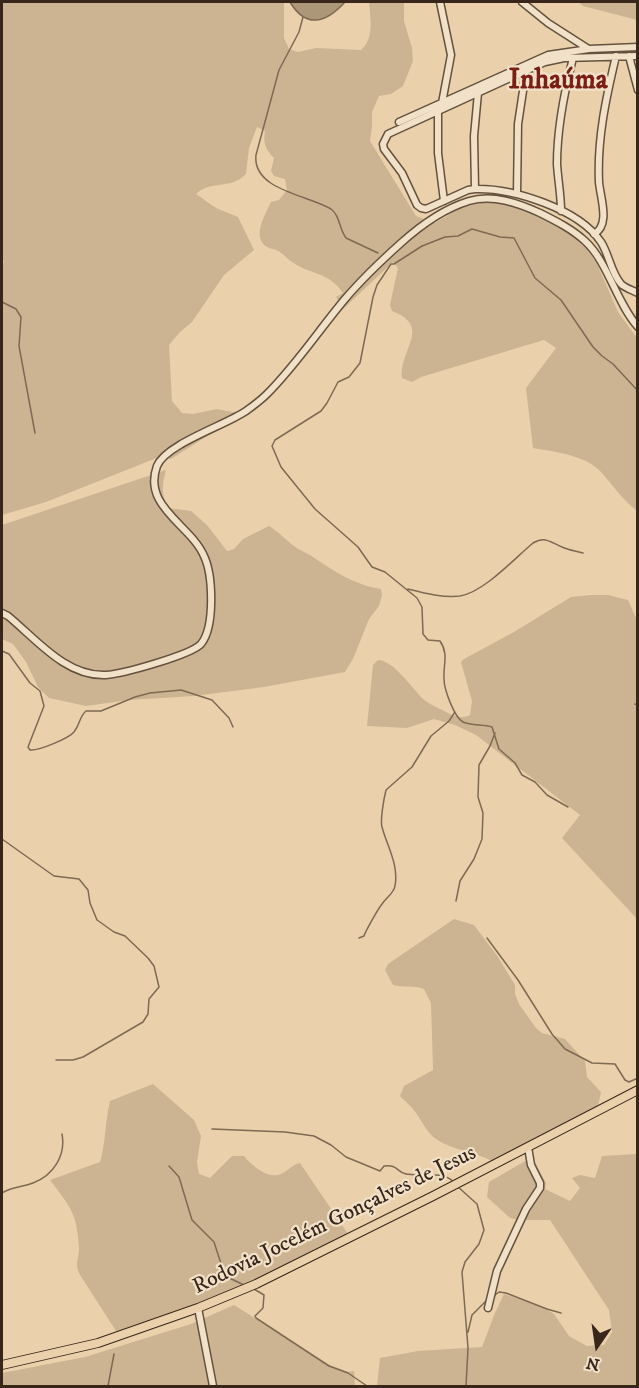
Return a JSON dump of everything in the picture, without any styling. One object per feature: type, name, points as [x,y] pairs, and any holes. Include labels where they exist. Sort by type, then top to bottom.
[{"type":"main road","name":"Rodovia Jocelém Gonçalves de Jesus","points":[[2,1365],[79,1348],[198,1308],[256,1284],[638,1090]]},
{"type":"street","points":[[440,2],[451,55],[442,103]]},
{"type":"street","points":[[522,2],[548,23],[589,49]]},
{"type":"street","points":[[399,122],[548,55],[589,49],[638,48]]},
{"type":"street","points":[[594,234],[600,230],[603,223],[599,188],[600,141],[616,56]]},
{"type":"street","points":[[629,56],[638,90]]},
{"type":"street","points":[[638,56],[552,60],[388,134],[383,144],[384,149],[402,173],[418,207],[426,208],[475,189],[518,194],[561,211],[594,234],[605,248],[620,282],[638,293]]},
{"type":"street","points":[[561,211],[557,163],[558,134],[573,58]]},
{"type":"street","points":[[518,194],[516,142],[526,71]]},
{"type":"street","points":[[475,189],[474,136],[478,93]]},
{"type":"street","points":[[438,111],[438,153],[444,201]]},
{"type":"street","points":[[2,613],[61,661],[102,675],[120,674],[190,652],[200,645],[210,621],[205,556],[194,539],[167,514],[157,496],[155,477],[158,464],[169,453],[192,438],[245,412],[267,394],[365,277],[424,222],[453,207],[470,200],[506,200],[521,204],[564,225],[591,246],[624,310],[638,327]]},
{"type":"street","points":[[488,1308],[497,1271],[526,1209],[540,1188],[540,1183],[531,1165],[528,1147]]},
{"type":"street","points":[[198,1308],[213,1386]]},
{"type":"shaded area","points":[[2,2],[284,2],[284,38],[289,49],[298,52],[316,48],[361,50],[370,34],[369,2],[404,2],[404,21],[412,48],[413,61],[403,86],[391,94],[379,96],[372,112],[370,141],[416,216],[435,223],[460,208],[481,203],[510,203],[557,224],[576,236],[587,249],[597,264],[618,312],[637,338],[637,511],[602,473],[588,462],[570,455],[533,448],[526,388],[556,348],[544,340],[421,377],[412,382],[402,378],[402,367],[411,340],[410,324],[404,317],[392,311],[390,305],[398,268],[393,262],[343,309],[336,297],[343,293],[332,281],[299,266],[280,252],[263,244],[260,233],[265,213],[271,202],[279,200],[287,190],[285,179],[274,176],[271,171],[274,158],[265,146],[265,131],[257,127],[249,148],[246,174],[233,182],[208,187],[196,194],[216,208],[238,217],[254,250],[224,275],[192,322],[169,345],[172,401],[182,413],[193,414],[217,409],[242,414],[171,459],[159,457],[46,502],[2,515],[2,265],[4,262],[2,258]]},
{"type":"shaded area","points":[[290,2],[345,2],[331,15],[316,20],[303,16]]},
{"type":"shaded area","points":[[578,2],[637,2],[637,20],[583,6]]},
{"type":"shaded area","points":[[166,470],[163,490],[168,508],[191,511],[207,525],[227,551],[234,549],[243,539],[269,526],[296,547],[335,571],[362,584],[381,589],[379,606],[369,619],[353,659],[345,672],[264,687],[86,706],[49,698],[38,687],[26,662],[13,644],[2,639],[2,525]]},
{"type":"shaded area","points":[[608,595],[628,600],[637,620],[637,919],[562,838],[580,815],[476,735],[455,725],[434,719],[407,728],[367,726],[373,665],[378,660],[396,669],[423,699],[453,715],[467,716],[470,715],[472,701],[461,662],[464,659],[571,597]]},
{"type":"shaded area","points":[[454,919],[474,925],[515,985],[515,994],[519,1004],[536,1028],[542,1033],[565,1039],[585,1061],[587,1077],[601,1092],[599,1110],[533,1139],[493,1162],[436,1139],[400,1096],[404,1086],[433,1070],[431,1003],[424,989],[393,985],[385,970],[388,964]]},
{"type":"shaded area","points":[[153,1084],[194,1120],[201,1136],[197,1162],[199,1174],[210,1178],[232,1156],[244,1156],[256,1168],[273,1175],[283,1173],[300,1163],[348,1234],[253,1287],[118,1334],[80,1275],[77,1267],[79,1248],[77,1227],[72,1211],[50,1180],[100,1162],[110,1101]]},
{"type":"shaded area","points":[[637,1154],[637,1386],[377,1386],[380,1358],[418,1351],[482,1347],[504,1294],[543,1307],[554,1314],[569,1336],[587,1346],[604,1345],[612,1332],[609,1310],[550,1220],[510,1218],[487,1197],[489,1182],[532,1157],[546,1183],[545,1189],[570,1201],[580,1188],[572,1178],[580,1175],[595,1178],[602,1156]]},
{"type":"shaded area","points":[[234,1305],[328,1364],[348,1372],[354,1371],[355,1386],[2,1386],[2,1373],[85,1357],[191,1324]]},
{"type":"waterway","points":[[303,17],[299,32],[279,70],[256,155],[257,167],[272,184],[331,209],[346,238],[378,253]]},
{"type":"waterway","points":[[568,807],[547,795],[535,782],[522,775],[515,763],[499,749],[492,727],[466,723],[460,719],[453,709],[446,689],[443,646],[440,641],[428,640],[423,634],[422,607],[417,598],[385,572],[372,567],[358,547],[315,509],[281,467],[272,446],[275,440],[321,411],[338,382],[349,377],[360,363],[373,297],[377,285],[391,264],[422,246],[445,237],[458,236],[472,229],[500,237],[514,238],[535,278],[561,300],[593,347],[613,364],[638,391]]},
{"type":"waterway","points":[[2,302],[16,309],[21,317],[19,346],[35,433]]},
{"type":"waterway","points":[[408,589],[447,596],[469,593],[489,582],[533,543],[541,540],[548,540],[564,548],[583,553]]},
{"type":"waterway","points":[[2,651],[9,654],[30,683],[40,691],[44,706],[28,747],[30,750],[47,746],[71,735],[86,711],[101,711],[150,693],[181,690],[212,700],[229,718],[233,727]]},
{"type":"waterway","points":[[359,938],[364,936],[395,886],[394,863],[382,824],[386,790],[412,767],[431,736],[449,721],[455,712]]},
{"type":"waterway","points":[[456,901],[460,881],[474,859],[482,839],[483,813],[478,797],[479,765],[495,733]]},
{"type":"waterway","points":[[2,839],[54,876],[79,879],[88,890],[90,903],[97,920],[114,932],[125,936],[154,966],[159,987],[149,999],[148,1014],[143,1022],[83,1057],[73,1060],[56,1060]]},
{"type":"waterway","points":[[487,938],[518,980],[552,1034],[565,1049],[592,1063],[615,1064],[625,1080],[629,1082],[638,1078]]},
{"type":"waterway","points":[[212,1129],[285,1132],[314,1136],[331,1145],[346,1157],[380,1171],[384,1166],[392,1166],[406,1174],[437,1175],[454,1182]]},
{"type":"waterway","points":[[2,1193],[33,1183],[47,1175],[60,1157],[62,1134]]},
{"type":"waterway","points":[[169,1166],[179,1177],[192,1220],[214,1242],[225,1276],[244,1285]]},
{"type":"waterway","points":[[457,1186],[477,1204],[484,1230],[479,1244],[465,1262],[462,1272],[468,1348],[466,1386]]},
{"type":"waterway","points":[[254,1289],[264,1295],[263,1308],[255,1316],[256,1318],[329,1366],[348,1373],[367,1386]]},
{"type":"waterway","points":[[495,1295],[499,1292],[506,1293],[561,1313]]},
{"type":"waterway","points":[[468,1332],[472,1315],[486,1301]]},
{"type":"waterway","points":[[108,1386],[114,1354]]},
{"type":"district","name":"Inhaúma","points":[[558,82]]}]
